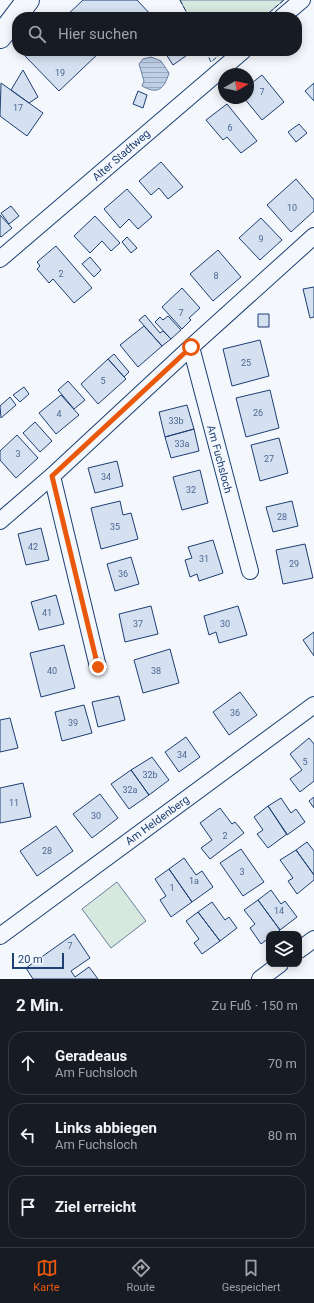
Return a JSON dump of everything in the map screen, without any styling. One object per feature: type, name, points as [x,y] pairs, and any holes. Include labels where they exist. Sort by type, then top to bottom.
[{"type":"street","points":[[19,12],[28,0]]},
{"type":"street","points":[[288,12],[302,0]]},
{"type":"street","points":[[0,37],[12,21]]},
{"type":"street","name":"Alter Stadtweg","points":[[0,259],[237,56]]},
{"type":"street","points":[[0,522],[314,236]]},
{"type":"street","name":"Am Fuchsloch","points":[[191,347],[250,571]]},
{"type":"street","points":[[52,476],[98,667]]},
{"type":"street","name":"Am Heldenberg","points":[[0,936],[314,705]]},
{"type":"street","points":[[302,948],[314,939]]},
{"type":"street","points":[[260,979],[276,967]]},
{"type":"shaded area","points":[[180,0],[284,0],[270,12],[186,12]]},
{"type":"shaded area","points":[[117,882],[146,921],[111,948],[82,909]]},
{"type":"water","points":[[151,57],[161,61],[169,73],[162,87],[156,90],[148,89],[142,86],[144,81],[139,64],[143,59]]},
{"type":"building","points":[[83,0],[137,0],[148,12],[70,12]]},
{"type":"building","points":[[25,56],[96,56],[59,91]]},
{"type":"building","points":[[167,56],[186,56],[173,65]]},
{"type":"building","points":[[23,70],[38,97],[29,103],[11,90]]},
{"type":"building","points":[[262,75],[284,102],[262,120],[249,104],[254,104],[254,81]]},
{"type":"building","points":[[1,83],[43,113],[27,136],[0,116]]},
{"type":"building","points":[[314,83],[314,101],[305,91]]},
{"type":"building","points":[[138,91],[147,95],[143,108],[133,104]]},
{"type":"building","points":[[227,104],[257,141],[241,153],[227,137],[223,140],[206,120]]},
{"type":"building","points":[[299,124],[307,133],[296,142],[288,132]]},
{"type":"building","points":[[161,162],[183,187],[168,199],[159,188],[151,195],[139,181]]},
{"type":"building","points":[[296,179],[314,200],[314,211],[291,232],[267,205]]},
{"type":"building","points":[[127,189],[152,217],[138,229],[129,219],[120,228],[104,209]]},
{"type":"building","points":[[11,206],[19,216],[9,224],[1,213]]},
{"type":"building","points":[[0,215],[12,228],[1,237],[0,236]]},
{"type":"building","points":[[95,216],[120,243],[111,251],[102,241],[90,253],[74,236]]},
{"type":"building","points":[[261,218],[282,240],[260,260],[239,238]]},
{"type":"building","points":[[127,237],[137,248],[131,253],[122,242]]},
{"type":"building","points":[[56,246],[92,288],[74,303],[53,279],[49,283],[37,269],[40,266],[37,262]]},
{"type":"building","points":[[218,250],[241,277],[213,301],[190,274]]},
{"type":"building","points":[[90,257],[101,270],[94,277],[82,264]]},
{"type":"building","points":[[314,287],[314,317],[310,318],[303,289]]},
{"type":"building","points":[[182,288],[200,308],[189,318],[191,320],[182,329],[162,307]]},
{"type":"building","points":[[258,314],[269,314],[269,327],[258,327]]},
{"type":"building","points":[[145,315],[160,333],[163,331],[171,339],[162,346],[139,320]]},
{"type":"building","points":[[168,316],[181,330],[171,339],[155,322],[160,317],[163,320]]},
{"type":"building","points":[[144,326],[162,346],[138,367],[120,345]]},
{"type":"building","points":[[260,340],[269,376],[232,386],[223,349]]},
{"type":"building","points":[[114,354],[129,372],[124,377],[108,359]]},
{"type":"building","points":[[108,359],[126,379],[98,404],[81,384]]},
{"type":"building","points":[[68,381],[85,400],[74,409],[58,390]]},
{"type":"building","points":[[24,387],[29,394],[20,402],[13,395]]},
{"type":"building","points":[[270,390],[279,428],[246,437],[236,398]]},
{"type":"building","points":[[61,395],[79,415],[56,434],[39,413]]},
{"type":"building","points":[[10,397],[16,405],[1,418],[0,406]]},
{"type":"building","points":[[187,405],[194,429],[165,437],[159,412]]},
{"type":"building","points":[[35,422],[52,441],[40,452],[23,433]]},
{"type":"building","points":[[194,429],[199,451],[171,458],[165,437]]},
{"type":"building","points":[[17,435],[38,458],[16,478],[0,460],[0,451]]},
{"type":"building","points":[[279,438],[288,473],[260,481],[251,445]]},
{"type":"building","points":[[117,461],[123,486],[95,493],[88,468]]},
{"type":"building","points":[[200,470],[208,503],[182,510],[173,477]]},
{"type":"building","points":[[120,501],[123,515],[131,513],[138,539],[101,549],[91,508]]},
{"type":"building","points":[[292,501],[298,526],[273,532],[266,507]]},
{"type":"building","points":[[41,528],[49,560],[26,565],[18,534]]},
{"type":"building","points":[[213,540],[223,573],[199,581],[197,574],[190,577],[185,560],[192,558],[188,547]]},
{"type":"building","points":[[305,544],[313,578],[283,584],[276,550]]},
{"type":"building","points":[[131,557],[139,584],[115,591],[107,564]]},
{"type":"building","points":[[56,595],[64,624],[39,630],[31,602]]},
{"type":"building","points":[[151,606],[158,634],[125,642],[119,614]]},
{"type":"building","points":[[238,606],[247,635],[219,643],[216,632],[209,635],[204,616]]},
{"type":"building","points":[[314,632],[314,656],[303,640]]},
{"type":"building","points":[[64,645],[75,688],[41,697],[30,653]]},
{"type":"building","points":[[170,649],[179,683],[143,693],[134,660]]},
{"type":"building","points":[[240,692],[257,715],[229,735],[213,712]]},
{"type":"building","points":[[119,696],[125,720],[98,727],[92,702]]},
{"type":"building","points":[[84,705],[92,733],[62,741],[55,712]]},
{"type":"building","points":[[10,718],[18,748],[0,752],[0,720]]},
{"type":"building","points":[[186,737],[200,757],[179,772],[165,752]]},
{"type":"building","points":[[309,738],[314,744],[314,781],[300,792],[290,779],[302,770],[290,754]]},
{"type":"building","points":[[152,757],[169,780],[149,795],[131,770]]},
{"type":"building","points":[[131,770],[149,795],[129,809],[111,784]]},
{"type":"building","points":[[23,783],[31,817],[0,823],[0,788]]},
{"type":"building","points":[[100,794],[118,818],[92,838],[73,814]]},
{"type":"building","points":[[314,797],[314,808],[309,801]]},
{"type":"building","points":[[281,798],[291,813],[296,809],[305,822],[287,835],[268,806]]},
{"type":"building","points":[[268,806],[287,834],[268,848],[257,834],[263,830],[254,817]]},
{"type":"building","points":[[220,808],[232,824],[235,822],[244,833],[210,859],[201,848],[212,840],[200,823]]},
{"type":"building","points":[[56,826],[73,851],[37,876],[20,851]]},
{"type":"building","points":[[307,842],[314,851],[314,875],[296,850]]},
{"type":"building","points":[[241,849],[264,882],[243,896],[220,863]]},
{"type":"building","points":[[296,850],[314,875],[314,880],[297,894],[288,881],[293,878],[280,860]]},
{"type":"building","points":[[184,858],[196,875],[202,871],[213,887],[192,902],[169,869]]},
{"type":"building","points":[[169,869],[192,902],[171,917],[160,900],[166,896],[155,879]]},
{"type":"building","points":[[271,890],[281,904],[285,901],[297,917],[280,930],[258,900]]},
{"type":"building","points":[[258,900],[280,930],[266,931],[266,940],[261,944],[250,928],[255,924],[244,910]]},
{"type":"building","points":[[212,902],[225,920],[229,917],[237,928],[220,941],[198,912]]},
{"type":"building","points":[[198,912],[220,941],[202,954],[194,943],[199,939],[186,921]]},
{"type":"building","points":[[74,934],[90,958],[71,971],[75,977],[89,967],[98,979],[33,979],[26,968]]},
{"type":"fence","points":[[180,0],[186,12]]},
{"type":"fence","points":[[270,12],[284,0]]},
{"type":"fence","points":[[208,56],[211,62],[218,56]]},
{"type":"route","points":[[98,667],[52,476],[191,347]]}]
